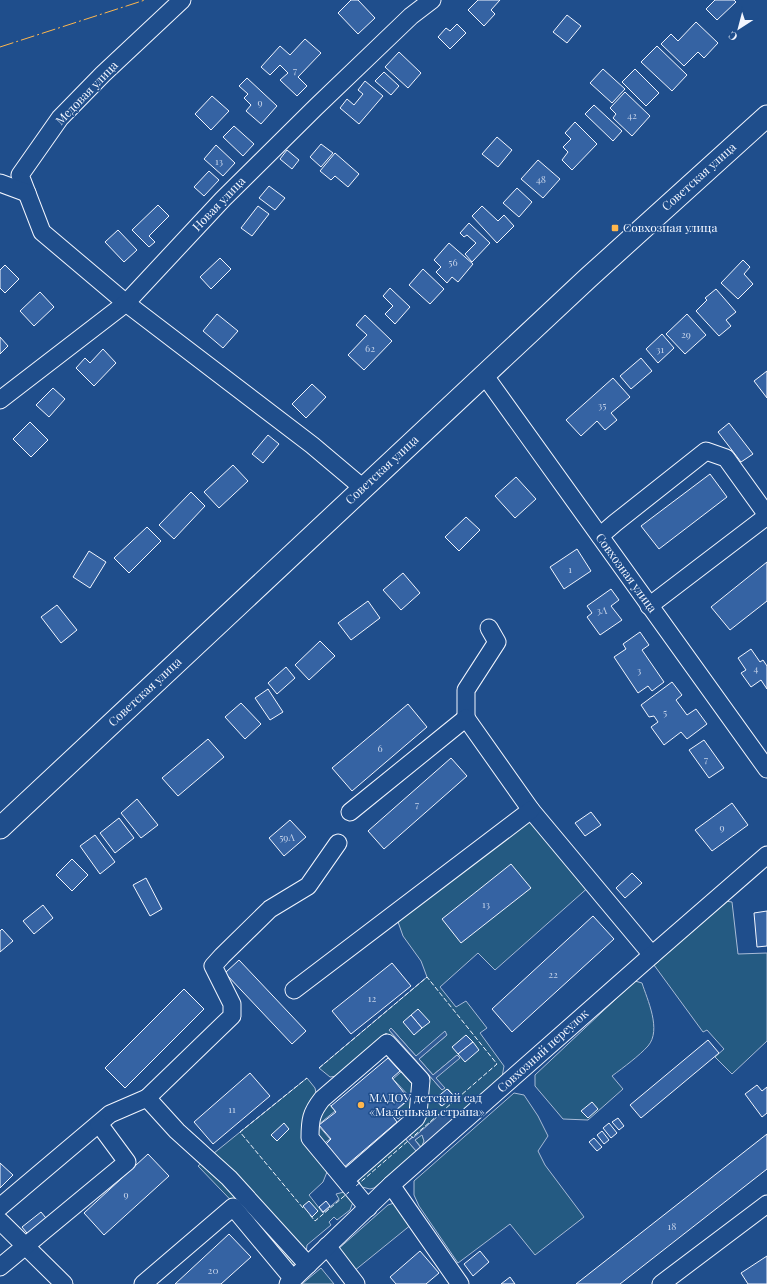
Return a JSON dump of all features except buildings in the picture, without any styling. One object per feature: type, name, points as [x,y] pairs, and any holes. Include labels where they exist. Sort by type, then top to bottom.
[{"type":"main road","name":"Советская улица","points":[[0,828],[363,488],[485,376],[588,278],[767,116]]},
{"type":"street","name":"Медовая улица","points":[[182,0],[103,74],[60,118],[20,175],[42,232],[126,303],[312,445],[363,488]]},
{"type":"street","name":"Новая улица","points":[[0,400],[126,303],[223,199],[316,107],[412,16],[432,0]]},
{"type":"street","points":[[0,183],[27,193]]},
{"type":"street","name":"Совхозная улица","points":[[485,376],[767,769]]},
{"type":"street","points":[[600,536],[706,451],[726,458],[767,516],[649,606]]},
{"type":"street","points":[[489,628],[497,642],[466,690],[466,718],[531,810],[652,955]]},
{"type":"street","points":[[350,812],[466,718]]},
{"type":"street","points":[[294,990],[531,810]]},
{"type":"street","points":[[0,1207],[110,1114],[147,1098],[232,1016],[232,1004],[213,966],[270,909],[308,886],[338,843]]},
{"type":"street","name":"Совхозный переулок","points":[[290,1282],[391,1185],[767,855]]},
{"type":"street","points":[[345,1180],[416,1118],[418,1114],[421,1080],[387,1043],[322,1099],[314,1110],[311,1118],[310,1138],[368,1208]]},
{"type":"street","points":[[147,1098],[177,1131],[229,1178],[308,1265]]},
{"type":"street","points":[[0,1267],[127,1162],[99,1124]]},
{"type":"street","points":[[391,1185],[460,1284]]},
{"type":"street","points":[[661,1284],[767,1205]]},
{"type":"street","points":[[143,1284],[233,1207],[290,1282]]},
{"type":"street","points":[[0,1221],[64,1284]]},
{"type":"street","points":[[327,1246],[356,1284]]},
{"type":"shaded area","points":[[531,817],[591,885],[495,970],[478,953],[440,987],[456,1007],[466,1001],[487,1028],[480,1033],[504,1066],[502,1077],[460,1113],[451,1113],[446,1110],[413,1138],[408,1133],[427,1079],[386,1033],[337,1076],[330,1077],[319,1068],[427,977],[421,961],[403,936],[397,919]],"holes":[[[391,1028],[416,1056],[447,1035],[419,1059],[433,1075],[457,1055],[436,1078],[444,1088],[442,1090],[389,1030]],[[448,1089],[454,1096],[441,1106],[435,1099]]]},
{"type":"shaded area","points":[[725,901],[732,902],[738,954],[767,953],[767,1041],[732,1074],[715,1057],[724,1049],[707,1030],[703,1032],[654,965]]},
{"type":"shaded area","points":[[635,981],[642,983],[650,1006],[654,1023],[652,1039],[648,1046],[640,1054],[612,1076],[623,1089],[588,1120],[563,1119],[535,1086],[535,1075]]},
{"type":"shaded area","points":[[391,1028],[416,1056],[445,1031],[447,1035],[419,1059],[433,1075],[457,1055],[460,1058],[436,1078],[445,1088],[442,1090],[389,1030]]},
{"type":"shaded area","points":[[401,1072],[412,1084],[411,1098],[393,1079]]},
{"type":"shaded area","points":[[307,1078],[315,1088],[316,1093],[306,1108],[303,1120],[327,1172],[323,1182],[309,1195],[323,1213],[339,1199],[336,1194],[344,1192],[353,1202],[350,1210],[337,1220],[334,1217],[329,1222],[331,1225],[307,1245],[306,1253],[293,1265],[198,1166]]},
{"type":"shaded area","points":[[514,1093],[524,1095],[538,1116],[548,1136],[538,1151],[545,1165],[584,1217],[535,1255],[510,1224],[458,1263],[419,1206],[414,1195],[414,1181]]},
{"type":"shaded area","points":[[411,1098],[410,1109],[398,1119],[393,1113]]},
{"type":"shaded area","points":[[329,1104],[335,1111],[318,1125],[330,1139],[322,1145],[316,1138],[319,1113]]},
{"type":"shaded area","points":[[446,1109],[451,1113],[460,1113],[417,1152],[404,1137],[408,1133],[413,1138]],"holes":[[[422,1135],[424,1141],[421,1148],[415,1140]]]},
{"type":"shaded area","points":[[422,1134],[424,1141],[422,1148],[415,1140]]},
{"type":"shaded area","points":[[404,1137],[417,1152],[374,1188],[370,1189],[362,1187],[358,1180]]},
{"type":"shaded area","points":[[394,1203],[412,1224],[354,1271],[336,1251],[388,1205]]},
{"type":"shaded area","points":[[321,1268],[334,1284],[302,1284]]},
{"type":"fence","points":[[319,1068],[427,977],[497,1064],[356,1186]]},
{"type":"fence","points":[[303,1208],[240,1132],[307,1078]]},
{"type":"fence","points":[[310,1215],[315,1221],[349,1192]]},
{"type":"power","points":[[0,47],[145,0]]},
{"type":"place","name":"Совхозная улица","points":[[615,228]]},
{"type":"place","name":"МАДОУ детский сад «Маленькая страна»","points":[[361,1105]]}]
